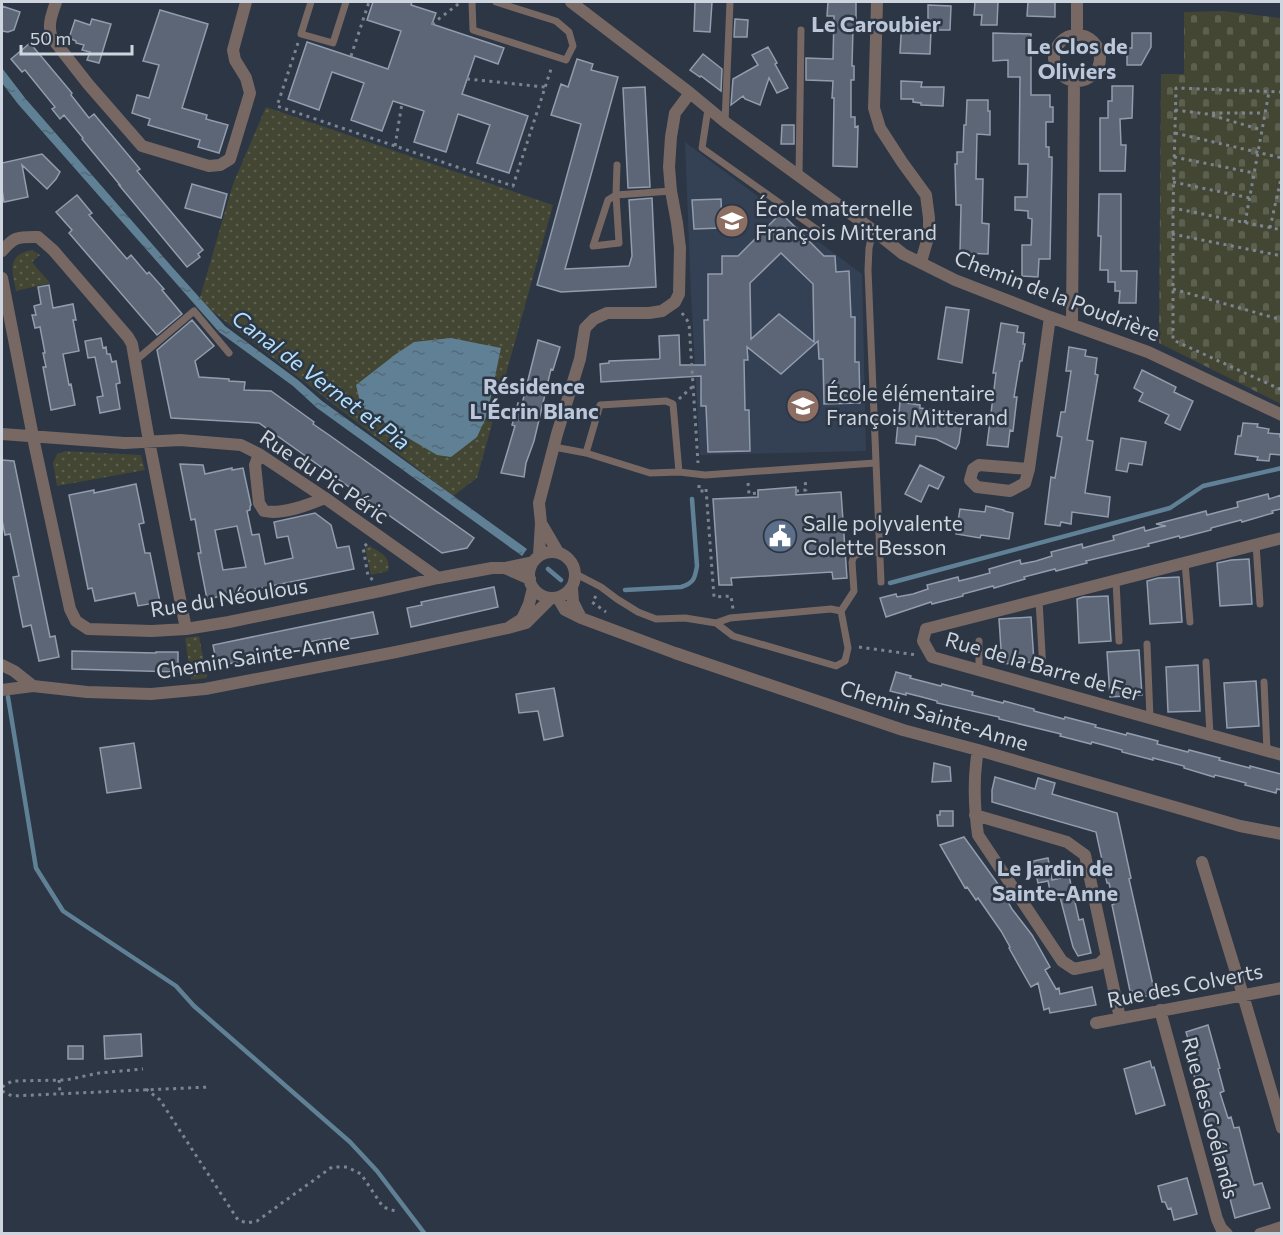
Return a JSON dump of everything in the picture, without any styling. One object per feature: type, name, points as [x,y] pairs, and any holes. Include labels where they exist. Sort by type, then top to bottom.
[{"type":"street","points":[[56,2],[49,22],[52,38],[142,146],[209,166],[220,165],[230,159],[250,93],[246,78],[235,60],[233,50],[246,2]]},
{"type":"street","name":"Chemin de la Poudrière","points":[[571,2],[725,122],[903,254],[955,280],[1148,352],[1281,415]]},
{"type":"street","points":[[878,2],[874,108],[880,128],[926,195],[929,234],[921,262]]},
{"type":"street","points":[[1077,2],[1077,35]]},
{"type":"street","points":[[1077,35],[1091,39],[1096,45],[1100,59],[1095,73],[1082,81],[1074,82],[1060,75],[1053,61],[1053,53],[1062,40],[1077,35]]},
{"type":"street","points":[[1072,324],[1074,82]]},
{"type":"street","points":[[508,628],[522,619],[529,604],[530,570],[536,559],[541,523],[539,503],[580,358],[585,328],[607,313],[662,311],[675,302],[679,294],[680,248],[669,168],[675,113],[690,93]]},
{"type":"street","points":[[2,249],[11,240],[38,237],[53,250],[132,344],[186,629]]},
{"type":"street","name":"Rue du Néoulous","points":[[2,278],[70,609],[76,621],[88,628],[152,631],[186,629],[240,620],[438,578],[492,568],[505,568],[536,559]]},
{"type":"street","points":[[1029,469],[1050,317]]},
{"type":"street","name":"Rue du Pic Péric","points":[[2,434],[124,443],[180,440],[241,445],[259,454],[325,498],[438,578]]},
{"type":"street","points":[[259,454],[255,465],[259,503],[264,511],[273,513],[311,504],[325,498]]},
{"type":"street","points":[[541,523],[558,552],[571,560],[576,574],[572,588],[573,602],[580,618]]},
{"type":"street","name":"Rue de la Barre de Fer","points":[[1281,538],[926,629],[923,641],[932,657],[1281,755]]},
{"type":"street","points":[[536,559],[548,552],[558,552]]},
{"type":"street","points":[[404,585],[417,563]]},
{"type":"street","name":"Rue du Néoulous","points":[[505,568],[531,584]]},
{"type":"street","points":[[531,584],[541,595],[554,598],[566,594],[572,588]]},
{"type":"street","name":"Chemin Sainte-Anne","points":[[2,690],[33,686],[87,692],[151,694],[205,690],[508,628],[526,623],[554,598],[565,610],[580,618],[675,653],[903,730],[1240,826],[1281,834]]},
{"type":"street","points":[[2,665],[33,686]]},
{"type":"street","points":[[978,750],[974,770],[978,835],[1062,961],[1074,969],[1099,964],[1106,957]]},
{"type":"street","points":[[975,815],[1067,842],[1085,855],[1120,1018]]},
{"type":"street","points":[[1202,862],[1244,995],[1281,1128]]},
{"type":"street","name":"Rue des Colverts","points":[[1096,1023],[1281,988]]},
{"type":"street","name":"Rue des Goélands","points":[[1160,1010],[1217,1219],[1221,1228],[1227,1233]]},
{"type":"street","points":[[1260,1233],[1281,1227]]},
{"type":"lane","points":[[311,2],[301,34],[333,44],[346,2]]},
{"type":"lane","points":[[472,2],[473,30],[566,60],[573,46],[569,32],[556,21],[496,2]]},
{"type":"lane","points":[[725,122],[730,2]]},
{"type":"lane","points":[[799,176],[801,30]]},
{"type":"lane","points":[[708,109],[702,148],[822,233]]},
{"type":"lane","points":[[617,165],[616,195],[619,243],[593,246],[608,200],[616,195],[671,191]]},
{"type":"lane","points":[[873,230],[868,270],[881,582]]},
{"type":"lane","points":[[135,361],[194,311],[229,353]]},
{"type":"lane","points":[[586,453],[600,405],[666,401],[673,404],[679,472]]},
{"type":"lane","points":[[554,447],[586,453],[650,473],[679,472],[702,475],[875,463]]},
{"type":"lane","points":[[1256,544],[1260,604]]},
{"type":"lane","points":[[716,623],[733,636],[836,666],[845,661],[848,648],[842,611],[854,591],[852,562],[854,556],[879,552]]},
{"type":"lane","points":[[1185,563],[1190,622]]},
{"type":"lane","points":[[576,574],[601,587],[638,612],[656,619],[685,618],[716,623],[734,618],[831,609],[842,611]]},
{"type":"lane","points":[[1116,580],[1119,641]]},
{"type":"lane","points":[[1039,600],[1043,671]]},
{"type":"lane","points":[[979,641],[979,670]]},
{"type":"lane","points":[[1147,644],[1150,718]]},
{"type":"lane","points":[[1206,662],[1210,735]]},
{"type":"lane","points":[[1264,682],[1267,751]]},
{"type":"path","points":[[351,56],[369,2]]},
{"type":"path","points":[[432,24],[461,2]]},
{"type":"path","points":[[301,34],[278,106],[513,186],[556,56]]},
{"type":"path","points":[[467,79],[545,87]]},
{"type":"path","points":[[1281,92],[1176,88],[1172,234],[1173,340],[1281,390]]},
{"type":"path","points":[[1245,223],[1269,92]]},
{"type":"path","points":[[396,146],[402,104]]},
{"type":"path","points":[[1175,111],[1207,114],[1265,113]]},
{"type":"path","points":[[1207,114],[1262,130]]},
{"type":"path","points":[[1174,133],[1281,158]]},
{"type":"path","points":[[1174,157],[1254,173]]},
{"type":"path","points":[[1270,228],[1281,174]]},
{"type":"path","points":[[1173,182],[1250,198]]},
{"type":"path","points":[[1173,208],[1281,230]]},
{"type":"path","points":[[1172,234],[1281,256]]},
{"type":"path","points":[[1173,289],[1281,320]]},
{"type":"path","points":[[675,302],[689,323],[692,387],[702,475],[706,491],[714,597],[731,596],[734,618]]},
{"type":"path","points":[[673,404],[692,387]]},
{"type":"path","points":[[796,491],[806,490],[803,468]]},
{"type":"path","points":[[748,472],[749,494],[758,493]]},
{"type":"path","points":[[702,475],[699,491],[706,491]]},
{"type":"path","points":[[377,536],[363,547],[369,576],[376,582],[380,591]]},
{"type":"path","points":[[601,587],[592,602],[615,616]]},
{"type":"path","points":[[848,648],[863,646],[932,657]]},
{"type":"path","points":[[143,1069],[99,1072],[66,1080],[12,1081],[2,1089],[12,1096],[209,1087]]},
{"type":"path","points":[[59,1080],[60,1093]]},
{"type":"path","points":[[146,1089],[160,1100],[238,1220],[247,1223],[258,1221],[332,1167],[347,1167],[361,1174],[383,1207],[395,1211]]},
{"type":"shaded area","points":[[685,142],[862,274],[866,451],[700,455]]},
{"type":"green space","points":[[1223,11],[1281,18],[1281,404],[1159,343],[1161,74],[1184,74],[1184,12]]},
{"type":"green space","points":[[266,107],[553,205],[477,478],[453,496],[199,301],[233,184]]},
{"type":"green space","points":[[32,250],[40,255],[32,262],[50,283],[16,291],[12,271],[14,260],[24,252]]},
{"type":"green space","points":[[65,451],[141,455],[145,470],[57,486],[53,463],[57,454]]},
{"type":"green space","points":[[370,546],[387,559],[388,571],[371,575],[365,548]]},
{"type":"green space","points":[[199,636],[207,678],[191,680],[185,638]]},
{"type":"water","name":"Canal de Vernet et Pia","points":[[2,68],[25,98],[225,326],[298,380],[322,401],[527,549],[522,556],[317,408],[293,386],[219,332],[18,104],[2,83]]},
{"type":"water","points":[[451,338],[501,348],[487,415],[477,437],[451,457],[437,455],[398,432],[361,406],[356,385],[414,342]]},
{"type":"building","points":[[373,2],[412,2],[411,5],[436,13],[432,24],[504,48],[498,64],[475,56],[462,94],[528,116],[509,173],[477,163],[490,125],[458,114],[446,152],[414,142],[424,111],[393,101],[382,131],[351,120],[364,83],[332,72],[319,110],[288,99],[307,42],[388,69],[401,31],[367,20]]},
{"type":"building","points":[[695,2],[712,2],[710,32],[694,31]]},
{"type":"building","points":[[828,2],[856,2],[856,29],[853,28],[854,80],[851,80],[851,117],[855,117],[855,127],[858,126],[857,167],[833,166],[833,81],[806,80],[806,58],[833,59],[834,16],[827,16]]},
{"type":"building","points":[[975,2],[998,2],[997,25],[981,25],[982,15],[974,15]]},
{"type":"building","points":[[1028,2],[1055,2],[1055,17],[1027,16]]},
{"type":"building","points":[[928,5],[951,6],[950,30],[931,30],[930,54],[900,53],[902,20],[928,21]]},
{"type":"building","points":[[2,6],[20,12],[14,30],[2,31]]},
{"type":"building","points":[[160,10],[208,24],[182,108],[207,115],[206,119],[228,125],[219,153],[198,147],[200,140],[148,125],[150,119],[132,113],[137,95],[149,98],[159,65],[143,61]]},
{"type":"building","points":[[92,19],[111,24],[99,63],[87,60],[90,52],[82,50],[84,45],[69,38],[75,20],[90,25]]},
{"type":"building","points":[[735,19],[748,20],[747,37],[734,37]]},
{"type":"building","points":[[993,33],[1031,34],[1031,95],[1050,95],[1050,107],[1053,107],[1053,122],[1046,122],[1046,147],[1049,147],[1049,157],[1052,157],[1050,259],[1039,259],[1038,277],[1022,276],[1022,245],[1031,245],[1032,219],[1028,218],[1028,211],[1015,210],[1015,197],[1027,197],[1028,164],[1019,164],[1020,77],[1008,77],[1008,60],[993,61]]},
{"type":"building","points":[[1132,33],[1151,33],[1151,47],[1141,65],[1127,65],[1127,48],[1132,48]]},
{"type":"building","points":[[30,43],[72,93],[71,95],[89,118],[94,114],[140,169],[137,171],[203,250],[198,254],[200,257],[187,267],[64,115],[60,119],[52,109],[55,107],[25,70],[22,72],[11,59]]},
{"type":"building","points":[[768,47],[788,88],[777,93],[769,78],[760,105],[743,96],[731,105],[733,79],[758,65],[752,55]]},
{"type":"building","points":[[703,54],[722,69],[721,91],[690,70]]},
{"type":"building","points":[[577,59],[593,64],[591,70],[618,77],[565,269],[629,266],[632,256],[629,200],[652,198],[656,287],[561,292],[537,285],[581,124],[551,115],[561,84],[568,87]]},
{"type":"building","points":[[901,81],[922,82],[921,87],[944,87],[943,106],[921,105],[921,103],[913,102],[913,99],[901,99]]},
{"type":"building","points":[[1112,86],[1133,86],[1132,118],[1120,119],[1121,145],[1126,145],[1125,171],[1100,171],[1100,118],[1108,118],[1108,101],[1112,101]]},
{"type":"building","points":[[645,87],[650,187],[628,188],[623,88]]},
{"type":"building","points":[[967,100],[988,100],[988,111],[990,111],[990,135],[977,134],[976,179],[983,179],[982,223],[989,224],[988,254],[960,253],[961,205],[956,205],[955,164],[957,164],[957,152],[963,152]]},
{"type":"building","points":[[782,125],[794,125],[794,144],[781,144]]},
{"type":"building","points":[[42,154],[60,172],[56,179],[47,189],[22,165],[28,197],[4,202],[2,163]]},
{"type":"building","points":[[192,184],[227,194],[221,218],[185,208]]},
{"type":"building","points":[[1099,194],[1121,194],[1121,271],[1137,271],[1136,303],[1119,303],[1120,291],[1115,291],[1115,282],[1108,282],[1108,270],[1100,270]]},
{"type":"building","points":[[77,195],[92,213],[89,215],[127,259],[131,255],[147,274],[149,272],[182,314],[157,335],[69,233],[72,230],[56,212]]},
{"type":"building","points":[[721,199],[722,228],[694,229],[692,200]]},
{"type":"building","points":[[781,213],[824,256],[835,256],[836,272],[849,271],[851,317],[855,317],[855,362],[859,362],[860,403],[824,404],[823,359],[819,359],[818,341],[781,374],[747,347],[748,360],[744,360],[745,410],[749,410],[750,451],[708,452],[706,406],[701,406],[701,376],[601,382],[600,364],[609,363],[609,361],[659,359],[659,336],[679,335],[680,365],[705,365],[704,320],[708,320],[708,274],[722,274],[722,256],[738,256]],"holes":[[[781,253],[813,284],[814,342],[779,314],[751,339],[750,283]]]},
{"type":"building","points":[[49,285],[53,308],[73,304],[76,320],[73,320],[79,351],[63,354],[75,405],[51,410],[43,367],[46,367],[43,353],[45,353],[40,327],[35,328],[32,315],[36,315],[34,306],[41,304],[38,287]]},
{"type":"building","points":[[946,307],[969,310],[962,363],[938,359]]},
{"type":"building","points":[[192,320],[214,346],[195,361],[199,377],[245,382],[244,390],[271,391],[314,422],[313,424],[474,538],[467,548],[442,553],[259,423],[171,418],[157,350]]},
{"type":"building","points":[[1001,323],[1018,326],[1017,332],[1024,333],[1023,344],[1025,344],[1014,397],[1017,397],[1013,431],[1010,430],[1008,447],[987,445],[996,373],[993,373]]},
{"type":"building","points":[[101,338],[103,348],[106,347],[112,362],[116,361],[120,383],[116,384],[120,409],[100,413],[97,397],[103,396],[95,357],[88,358],[85,341]]},
{"type":"building","points":[[538,340],[560,347],[553,370],[551,369],[524,477],[501,473],[515,426],[512,425],[518,403],[522,404]]},
{"type":"building","points":[[1069,347],[1086,350],[1085,356],[1097,358],[1095,374],[1098,375],[1087,440],[1093,441],[1085,493],[1110,497],[1108,517],[1072,512],[1071,524],[1061,522],[1060,526],[1045,524],[1051,477],[1055,478],[1062,437],[1057,436],[1061,412],[1065,412],[1071,371],[1066,371]]},
{"type":"building","points":[[1142,370],[1176,387],[1174,392],[1193,401],[1180,430],[1165,423],[1169,415],[1139,401],[1143,393],[1134,388]]},
{"type":"building","points":[[900,402],[920,405],[920,408],[963,414],[956,449],[936,439],[916,436],[915,445],[896,443]]},
{"type":"building","points":[[1243,423],[1258,424],[1257,427],[1269,429],[1268,433],[1280,434],[1281,455],[1270,454],[1269,461],[1235,454]]},
{"type":"building","points":[[1121,438],[1146,442],[1142,465],[1129,463],[1127,472],[1116,470]]},
{"type":"building","points":[[2,460],[14,461],[50,637],[55,636],[59,657],[39,661],[31,625],[23,627],[13,577],[19,576],[10,534],[5,535],[2,520]]},
{"type":"building","points":[[180,464],[203,465],[205,474],[243,468],[251,505],[250,510],[247,511],[252,535],[259,534],[265,564],[293,558],[288,536],[277,538],[274,522],[315,513],[331,525],[337,548],[349,546],[354,569],[207,599],[198,553],[201,553],[195,519],[191,520]],"holes":[[[237,526],[246,567],[223,570],[215,530]]]},
{"type":"building","points":[[920,465],[944,477],[938,489],[929,485],[921,502],[905,494]]},
{"type":"building","points":[[136,484],[144,523],[139,524],[145,553],[150,553],[160,602],[138,606],[135,593],[95,601],[92,588],[88,589],[69,495],[94,490],[94,493]]},
{"type":"building","name":"Salle polyvalente Colette Besson","points":[[796,487],[796,495],[841,492],[847,578],[833,579],[832,572],[731,578],[732,585],[719,585],[713,499],[758,497],[758,490]]},
{"type":"building","points":[[1268,494],[1269,499],[1281,495],[1281,509],[1242,522],[1241,520],[1211,528],[1211,530],[1180,538],[1179,536],[1148,544],[1149,546],[1086,561],[1087,563],[1024,577],[1025,579],[932,604],[931,602],[886,617],[880,598],[896,594],[897,597],[913,594],[928,589],[927,585],[958,577],[959,581],[990,573],[989,569],[1020,560],[1021,564],[1036,561],[1052,556],[1051,552],[1082,544],[1083,548],[1114,540],[1113,536],[1144,527],[1145,531],[1166,526],[1156,524],[1206,511],[1207,515],[1238,507],[1237,502]]},
{"type":"building","points":[[986,506],[1013,513],[1009,539],[956,534],[960,509],[985,512]]},
{"type":"building","points":[[1249,559],[1252,604],[1220,606],[1217,563]]},
{"type":"building","points":[[1179,577],[1182,622],[1150,624],[1147,581]]},
{"type":"building","points":[[494,587],[498,607],[411,627],[407,608],[422,605],[421,602]]},
{"type":"building","points":[[1108,596],[1111,641],[1079,643],[1077,599]]},
{"type":"building","points":[[373,612],[378,634],[332,642],[331,638],[308,642],[309,648],[217,666],[213,645]]},
{"type":"building","points":[[1031,617],[1034,662],[1002,664],[999,619]]},
{"type":"building","points":[[1139,650],[1142,695],[1110,697],[1107,652]]},
{"type":"building","points":[[72,651],[178,652],[178,672],[72,669]]},
{"type":"building","points":[[1198,665],[1200,711],[1168,712],[1166,667]]},
{"type":"building","points":[[896,672],[911,676],[910,678],[973,692],[972,695],[1003,703],[1004,701],[1064,719],[1065,717],[1126,735],[1127,733],[1158,741],[1157,744],[1281,774],[1281,790],[1277,789],[1276,793],[1231,779],[1215,775],[1214,777],[1184,768],[1184,766],[1060,736],[1061,734],[999,719],[999,717],[890,691]]},
{"type":"building","points":[[1256,681],[1259,726],[1227,728],[1224,683]]},
{"type":"building","points":[[554,688],[563,736],[544,740],[538,711],[519,713],[516,694]]},
{"type":"building","points":[[134,743],[141,788],[107,793],[100,748]]},
{"type":"building","points":[[934,763],[950,767],[951,781],[932,782]]},
{"type":"building","points":[[995,777],[1035,789],[1038,778],[1055,783],[1052,794],[1117,813],[1131,878],[1129,879],[1155,994],[1134,999],[1130,991],[1112,905],[1114,904],[1096,832],[992,802]]},
{"type":"building","points":[[940,811],[953,811],[953,826],[938,826],[937,815],[940,815]]},
{"type":"building","points":[[964,837],[1032,935],[1050,967],[1045,970],[1056,989],[1059,988],[1060,994],[1092,987],[1096,1005],[1050,1013],[1049,1008],[1044,1010],[1038,983],[1031,987],[1001,931],[978,898],[976,900],[967,887],[965,888],[940,845]]},
{"type":"building","points":[[1048,858],[1052,880],[1069,876],[1079,920],[1083,919],[1091,953],[1078,956],[1073,947],[1060,897],[1055,899],[1054,895],[1051,895],[1048,881],[1038,883],[1033,861]]},
{"type":"building","points":[[1208,1025],[1220,1068],[1218,1069],[1224,1091],[1220,1093],[1228,1118],[1231,1117],[1234,1128],[1239,1127],[1254,1185],[1262,1183],[1270,1208],[1235,1218],[1222,1168],[1225,1167],[1187,1053],[1192,1052],[1186,1032]]},
{"type":"building","points":[[141,1034],[142,1056],[105,1059],[104,1036]]},
{"type":"building","points":[[68,1046],[83,1046],[83,1059],[68,1059]]},
{"type":"building","points":[[1150,1061],[1152,1068],[1154,1067],[1165,1105],[1136,1114],[1124,1069]]},
{"type":"building","points":[[1187,1178],[1197,1214],[1174,1220],[1171,1208],[1168,1209],[1165,1202],[1162,1202],[1158,1186]]},
{"type":"waterway","points":[[890,583],[1170,508],[1203,486],[1282,468]]},
{"type":"waterway","points":[[625,590],[681,587],[693,580],[697,566],[692,499]]},
{"type":"waterway","points":[[548,569],[561,580]]},
{"type":"waterway","points":[[8,697],[36,868],[63,911],[176,986],[194,1006],[350,1142],[377,1171],[425,1234]]},
{"type":"place","name":"École maternelle François Mitterand","points":[[732,221]]},
{"type":"place","name":"École élémentaire François Mitterand","points":[[803,406]]},
{"type":"place","name":"Salle polyvalente Colette Besson","points":[[780,536]]},
{"type":"district","name":"Le Caroubier","points":[[876,24]]},
{"type":"district","name":"Le Clos de Oliviers","points":[[1077,58]]},
{"type":"district","name":"Résidence L'Écrin Blanc","points":[[534,398]]},
{"type":"district","name":"Le Jardin de Sainte-Anne","points":[[1055,880]]}]
